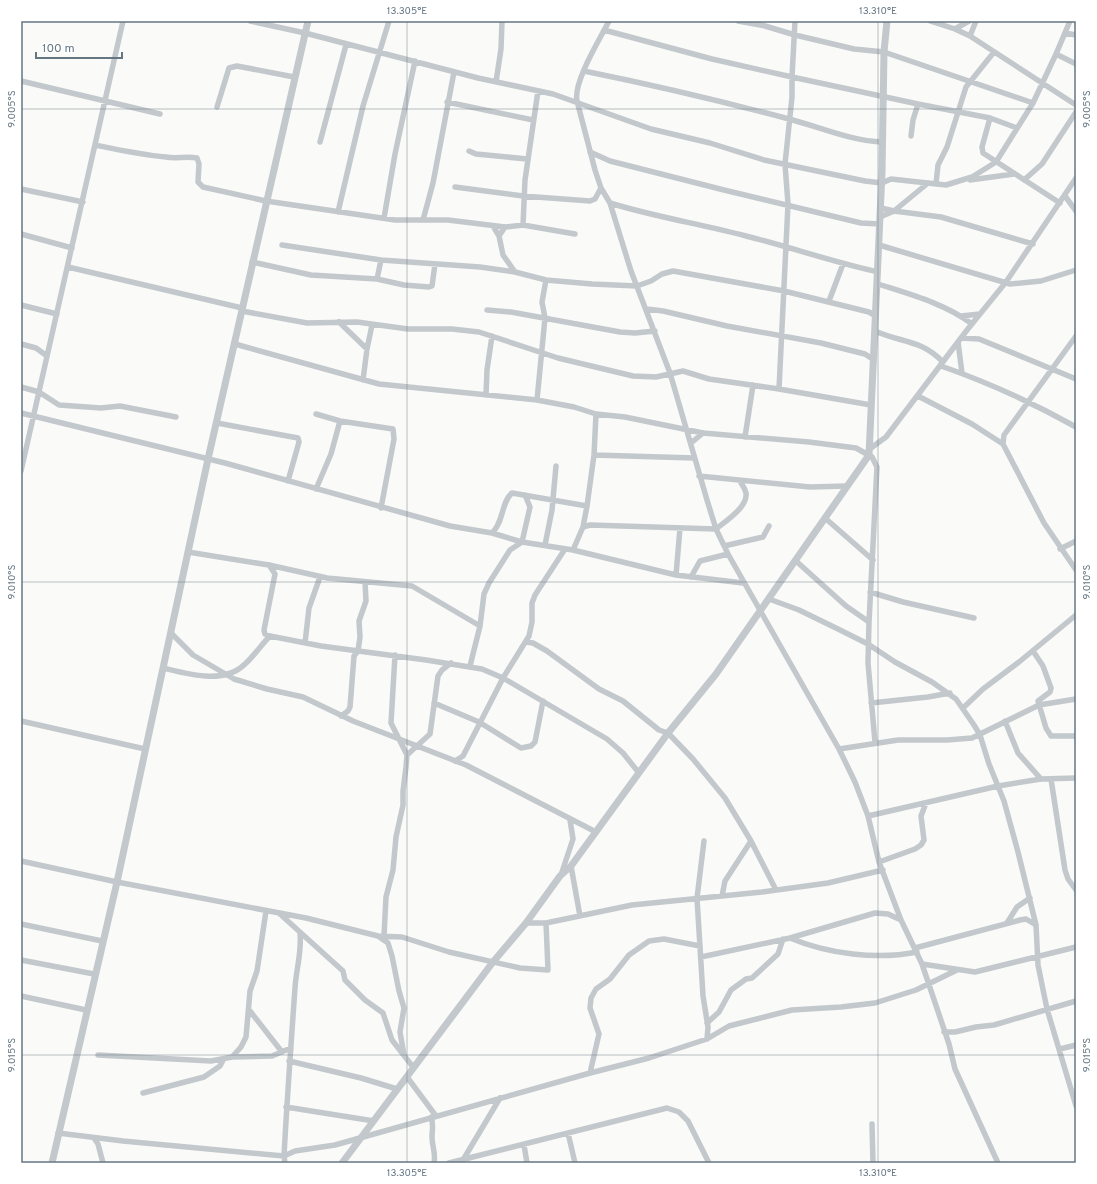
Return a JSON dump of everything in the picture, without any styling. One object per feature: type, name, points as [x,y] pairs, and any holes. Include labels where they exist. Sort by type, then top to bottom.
[{"type":"street","points":[[21,471],[106,102],[123,21]]},
{"type":"street","points":[[250,21],[305,33],[346,45],[577,101],[606,114],[651,129],[710,143],[764,160],[843,177],[882,183],[892,179],[946,185],[1014,174]]},
{"type":"street","points":[[52,1163],[94,974],[117,882],[208,459],[218,423],[252,262],[308,21]]},
{"type":"street","points":[[338,212],[363,106],[389,21]]},
{"type":"street","points":[[496,82],[501,49],[502,21]]},
{"type":"street","points":[[609,21],[584,71],[576,91],[577,101],[601,188],[610,203],[637,286],[670,373],[699,476],[716,528],[736,570],[839,749],[855,782],[868,816],[880,862],[901,920],[922,964],[927,984],[955,1069],[998,1163]]},
{"type":"street","points":[[738,21],[765,26],[795,35],[854,49],[884,52],[931,70],[971,80],[1033,103]]},
{"type":"street","points":[[779,389],[788,204],[785,164],[790,120],[796,21]]},
{"type":"street","points":[[875,742],[871,703],[868,644],[877,467],[870,452],[875,331],[874,313],[878,284],[882,183],[884,52],[888,21]]},
{"type":"street","points":[[930,21],[955,29],[970,36],[1076,105]]},
{"type":"street","points":[[955,29],[969,21]]},
{"type":"street","points":[[970,36],[976,21]]},
{"type":"street","points":[[964,181],[996,162],[1033,103],[1070,21]]},
{"type":"street","points":[[604,30],[712,59],[884,97],[990,118],[1017,128]]},
{"type":"street","points":[[1066,30],[1075,35]]},
{"type":"street","points":[[320,142],[346,45]]},
{"type":"street","points":[[936,184],[938,165],[947,147],[966,88],[994,52]]},
{"type":"street","points":[[1056,54],[1076,64]]},
{"type":"street","points":[[384,218],[395,154],[415,61]]},
{"type":"street","points":[[217,108],[229,68],[237,66],[294,77]]},
{"type":"street","points":[[584,71],[647,84],[790,120],[853,138],[883,142]]},
{"type":"street","points":[[424,220],[433,183],[447,102],[454,72]]},
{"type":"street","points":[[21,81],[160,114]]},
{"type":"street","points":[[523,225],[523,196],[527,159],[538,91]]},
{"type":"street","points":[[447,102],[533,120]]},
{"type":"street","points":[[911,136],[912,120],[918,104]]},
{"type":"street","points":[[1024,180],[1042,164],[1076,112]]},
{"type":"street","points":[[990,118],[982,147],[983,153],[1060,203]]},
{"type":"street","points":[[95,145],[168,158],[186,156],[197,158],[199,164],[198,182],[203,187],[266,201],[405,221],[448,220],[505,227],[523,225],[575,234]]},
{"type":"street","points":[[469,151],[476,154],[527,159]]},
{"type":"street","points":[[590,152],[610,161],[737,194],[788,204],[861,223],[880,221],[894,212],[928,183]]},
{"type":"street","points":[[342,1163],[493,962],[526,923],[560,876],[571,866],[668,733],[716,674],[870,452],[886,437],[959,340],[1006,282],[1076,178]]},
{"type":"street","points":[[455,186],[523,196],[590,201],[595,199],[601,188]]},
{"type":"street","points":[[21,189],[83,202]]},
{"type":"street","points":[[1065,196],[1076,211]]},
{"type":"street","points":[[610,203],[647,214],[746,236],[843,264],[878,272]]},
{"type":"street","points":[[881,208],[894,212],[941,217],[1033,244]]},
{"type":"street","points":[[493,226],[499,236],[503,255],[515,272]]},
{"type":"street","points":[[499,236],[505,227]]},
{"type":"street","points":[[21,234],[72,248]]},
{"type":"street","points":[[282,245],[381,260],[515,272],[546,280],[637,286],[651,281],[662,274],[673,271],[784,291],[874,313]]},
{"type":"street","points":[[879,245],[1015,284],[1041,281],[1076,270]]},
{"type":"street","points":[[377,279],[381,260]]},
{"type":"street","points":[[252,262],[311,275],[377,279],[404,285],[432,286],[435,264]]},
{"type":"street","points":[[829,301],[843,264]]},
{"type":"street","points":[[68,267],[242,310],[308,322],[356,322],[408,329],[466,330],[492,336],[541,352],[633,376],[662,376],[683,371],[709,379],[779,389],[871,406]]},
{"type":"street","points":[[537,400],[545,318],[542,302],[546,280]]},
{"type":"street","points":[[878,284],[919,298],[961,316],[972,324]]},
{"type":"street","points":[[784,300],[796,295]]},
{"type":"street","points":[[21,305],[57,314]]},
{"type":"street","points":[[647,309],[663,311],[727,326],[782,335],[865,354],[874,360]]},
{"type":"street","points":[[487,310],[545,318],[620,332],[635,333],[655,331]]},
{"type":"street","points":[[961,316],[980,314]]},
{"type":"street","points":[[339,322],[366,349]]},
{"type":"street","points":[[363,380],[366,349],[372,325]]},
{"type":"street","points":[[967,330],[980,339],[1076,379]]},
{"type":"street","points":[[875,331],[918,344],[935,355],[942,364],[1027,403],[1076,428]]},
{"type":"street","points":[[486,395],[487,370],[492,336]]},
{"type":"street","points":[[1003,444],[1004,435],[1052,369],[1074,342],[1076,336]]},
{"type":"street","points":[[959,340],[980,339]]},
{"type":"street","points":[[959,340],[962,373]]},
{"type":"street","points":[[21,344],[36,348],[47,356]]},
{"type":"street","points":[[235,344],[363,380],[399,388],[537,400],[574,407],[596,414],[625,417],[703,433],[828,444],[856,448],[870,452]]},
{"type":"street","points":[[865,354],[874,351]]},
{"type":"street","points":[[662,376],[666,364]]},
{"type":"street","points":[[745,437],[753,385]]},
{"type":"street","points":[[21,387],[39,392],[59,404],[100,408],[120,406],[176,417]]},
{"type":"street","points":[[918,396],[995,438],[1003,444],[1044,523],[1060,549],[1076,570]]},
{"type":"street","points":[[21,413],[208,459],[450,526],[492,533],[522,542],[573,550],[676,575],[744,583]]},
{"type":"street","points":[[316,414],[340,421],[390,428],[394,431],[382,508]]},
{"type":"street","points":[[573,550],[583,524],[587,506],[594,455],[596,414]]},
{"type":"street","points":[[316,489],[331,454],[340,421]]},
{"type":"street","points":[[218,423],[298,438],[299,442],[288,481]]},
{"type":"street","points":[[682,457],[703,433]]},
{"type":"street","points":[[995,438],[1004,435]]},
{"type":"street","points":[[594,455],[694,458]]},
{"type":"street","points":[[545,546],[553,501],[556,466]]},
{"type":"street","points":[[699,476],[823,488],[847,486]]},
{"type":"street","points":[[583,524],[716,528],[730,518],[745,500],[745,490],[740,481]]},
{"type":"street","points":[[492,533],[499,527],[509,496],[512,493],[587,506]]},
{"type":"street","points":[[470,666],[480,626],[484,594],[489,583],[510,550],[522,542],[530,507],[525,496]]},
{"type":"street","points":[[825,518],[873,560]]},
{"type":"street","points":[[724,546],[763,538],[768,526]]},
{"type":"street","points":[[499,527],[502,536]]},
{"type":"street","points":[[676,575],[680,528]]},
{"type":"street","points":[[508,538],[510,550]]},
{"type":"street","points":[[1060,549],[1076,541]]},
{"type":"street","points":[[455,761],[461,758],[466,751],[503,678],[526,642],[532,622],[532,603],[535,595],[565,549]]},
{"type":"street","points":[[188,552],[269,565],[320,577],[412,586],[480,626]]},
{"type":"street","points":[[691,577],[700,561],[728,554]]},
{"type":"street","points":[[796,560],[846,606],[869,622]]},
{"type":"street","points":[[269,565],[275,574],[264,630],[265,634],[305,643],[470,666],[503,678],[610,742],[632,763],[639,773]]},
{"type":"street","points":[[729,581],[736,570]]},
{"type":"street","points":[[305,643],[309,608],[320,577]]},
{"type":"street","points":[[341,716],[348,711],[350,707],[354,656],[358,651],[359,620],[366,601],[365,582]]},
{"type":"street","points":[[870,592],[903,602],[974,618]]},
{"type":"street","points":[[769,599],[798,610],[868,644],[895,662],[950,693],[963,708],[980,735],[987,759],[998,786],[1030,898],[1036,924],[1038,965],[1047,1009],[1075,1091],[1076,1106]]},
{"type":"street","points":[[963,708],[983,689],[1033,651],[1076,615]]},
{"type":"street","points":[[171,633],[193,655],[224,674],[267,689],[295,694],[341,716],[466,765],[570,820],[596,832]]},
{"type":"street","points":[[163,668],[191,675],[224,674],[234,672],[243,666],[270,636]]},
{"type":"street","points":[[529,636],[533,643]]},
{"type":"street","points":[[526,642],[533,643],[562,660],[599,690],[623,701],[659,730],[668,733],[693,759],[726,798],[751,841],[776,890]]},
{"type":"street","points":[[1033,651],[1043,666],[1051,690],[1038,700],[1050,735],[1076,736]]},
{"type":"street","points":[[381,936],[386,897],[393,870],[396,837],[403,804],[406,754],[393,729],[391,718],[395,656]]},
{"type":"street","points":[[406,754],[430,734],[438,676],[442,670],[451,663]]},
{"type":"street","points":[[871,703],[928,697],[950,693]]},
{"type":"street","points":[[839,749],[875,742],[908,739],[947,740],[980,735],[1039,705],[1076,699]]},
{"type":"street","points":[[434,703],[480,722],[521,748],[526,748],[535,742],[543,701]]},
{"type":"street","points":[[21,721],[145,749]]},
{"type":"street","points":[[1005,721],[1018,753],[1041,779]]},
{"type":"street","points":[[466,751],[466,765]]},
{"type":"street","points":[[868,816],[998,786],[1041,779],[1076,778]]},
{"type":"street","points":[[1051,779],[1065,870],[1068,879],[1076,890]]},
{"type":"street","points":[[880,862],[921,846],[924,840],[921,816],[926,803]]},
{"type":"street","points":[[560,876],[573,839],[570,820]]},
{"type":"street","points":[[704,841],[697,898],[707,1039]]},
{"type":"street","points":[[722,896],[725,881],[751,841]]},
{"type":"street","points":[[21,861],[117,882],[194,895],[280,914],[306,918],[381,936],[402,937],[438,949],[520,968],[548,970],[546,923]]},
{"type":"street","points":[[571,866],[580,916]]},
{"type":"street","points":[[526,923],[546,923],[632,905],[828,883],[883,870]]},
{"type":"street","points":[[1007,922],[1017,907],[1030,898]]},
{"type":"street","points":[[232,1057],[245,1042],[250,1012],[250,991],[258,971],[266,911]]},
{"type":"street","points":[[701,957],[790,938],[876,913],[888,914],[901,920]]},
{"type":"street","points":[[280,914],[343,971],[345,980],[365,1000],[383,1012],[392,1040],[413,1067]]},
{"type":"street","points":[[790,938],[807,945],[845,953],[896,956],[1007,922],[1026,919],[1036,924]]},
{"type":"street","points":[[21,924],[102,941]]},
{"type":"street","points":[[285,1163],[284,1156],[289,1060],[295,981],[301,945],[300,933]]},
{"type":"street","points":[[381,936],[388,943],[392,956],[398,991],[404,1008],[400,1032],[404,1055]]},
{"type":"street","points":[[590,1073],[599,1034],[590,1008],[591,998],[596,989],[610,979],[635,950],[649,941],[664,939],[700,946]]},
{"type":"street","points":[[707,1023],[719,1012],[731,990],[746,979],[752,978],[778,954],[783,939]]},
{"type":"street","points":[[922,964],[956,970],[982,971],[1076,947]]},
{"type":"street","points":[[21,960],[94,974]]},
{"type":"street","points":[[58,1133],[94,1138],[284,1156],[295,1151],[335,1145],[434,1116],[649,1058],[707,1039],[729,1026],[792,1010],[841,1008],[876,1003],[910,993],[956,970]]},
{"type":"street","points":[[21,996],[86,1010]]},
{"type":"street","points":[[944,1032],[955,1032],[976,1027],[994,1025],[1076,1001]]},
{"type":"street","points":[[250,1012],[282,1052]]},
{"type":"street","points":[[1060,1049],[1076,1045]]},
{"type":"street","points":[[98,1055],[198,1061],[223,1060],[232,1057],[272,1056],[291,1048]]},
{"type":"street","points":[[143,1093],[204,1077],[220,1066],[223,1060]]},
{"type":"street","points":[[289,1060],[361,1078],[396,1090]]},
{"type":"street","points":[[406,1076],[434,1116],[432,1137],[435,1152],[434,1163]]},
{"type":"street","points":[[463,1160],[500,1098]]},
{"type":"street","points":[[286,1107],[374,1121]]},
{"type":"street","points":[[449,1163],[667,1108],[679,1112],[688,1121],[709,1163]]},
{"type":"street","points":[[872,1124],[873,1163]]},
{"type":"street","points":[[568,1133],[574,1163]]},
{"type":"street","points":[[94,1138],[98,1144],[103,1163]]},
{"type":"street","points":[[524,1145],[527,1163]]},
{"type":"street","points":[[480,1156],[481,1163]]}]
